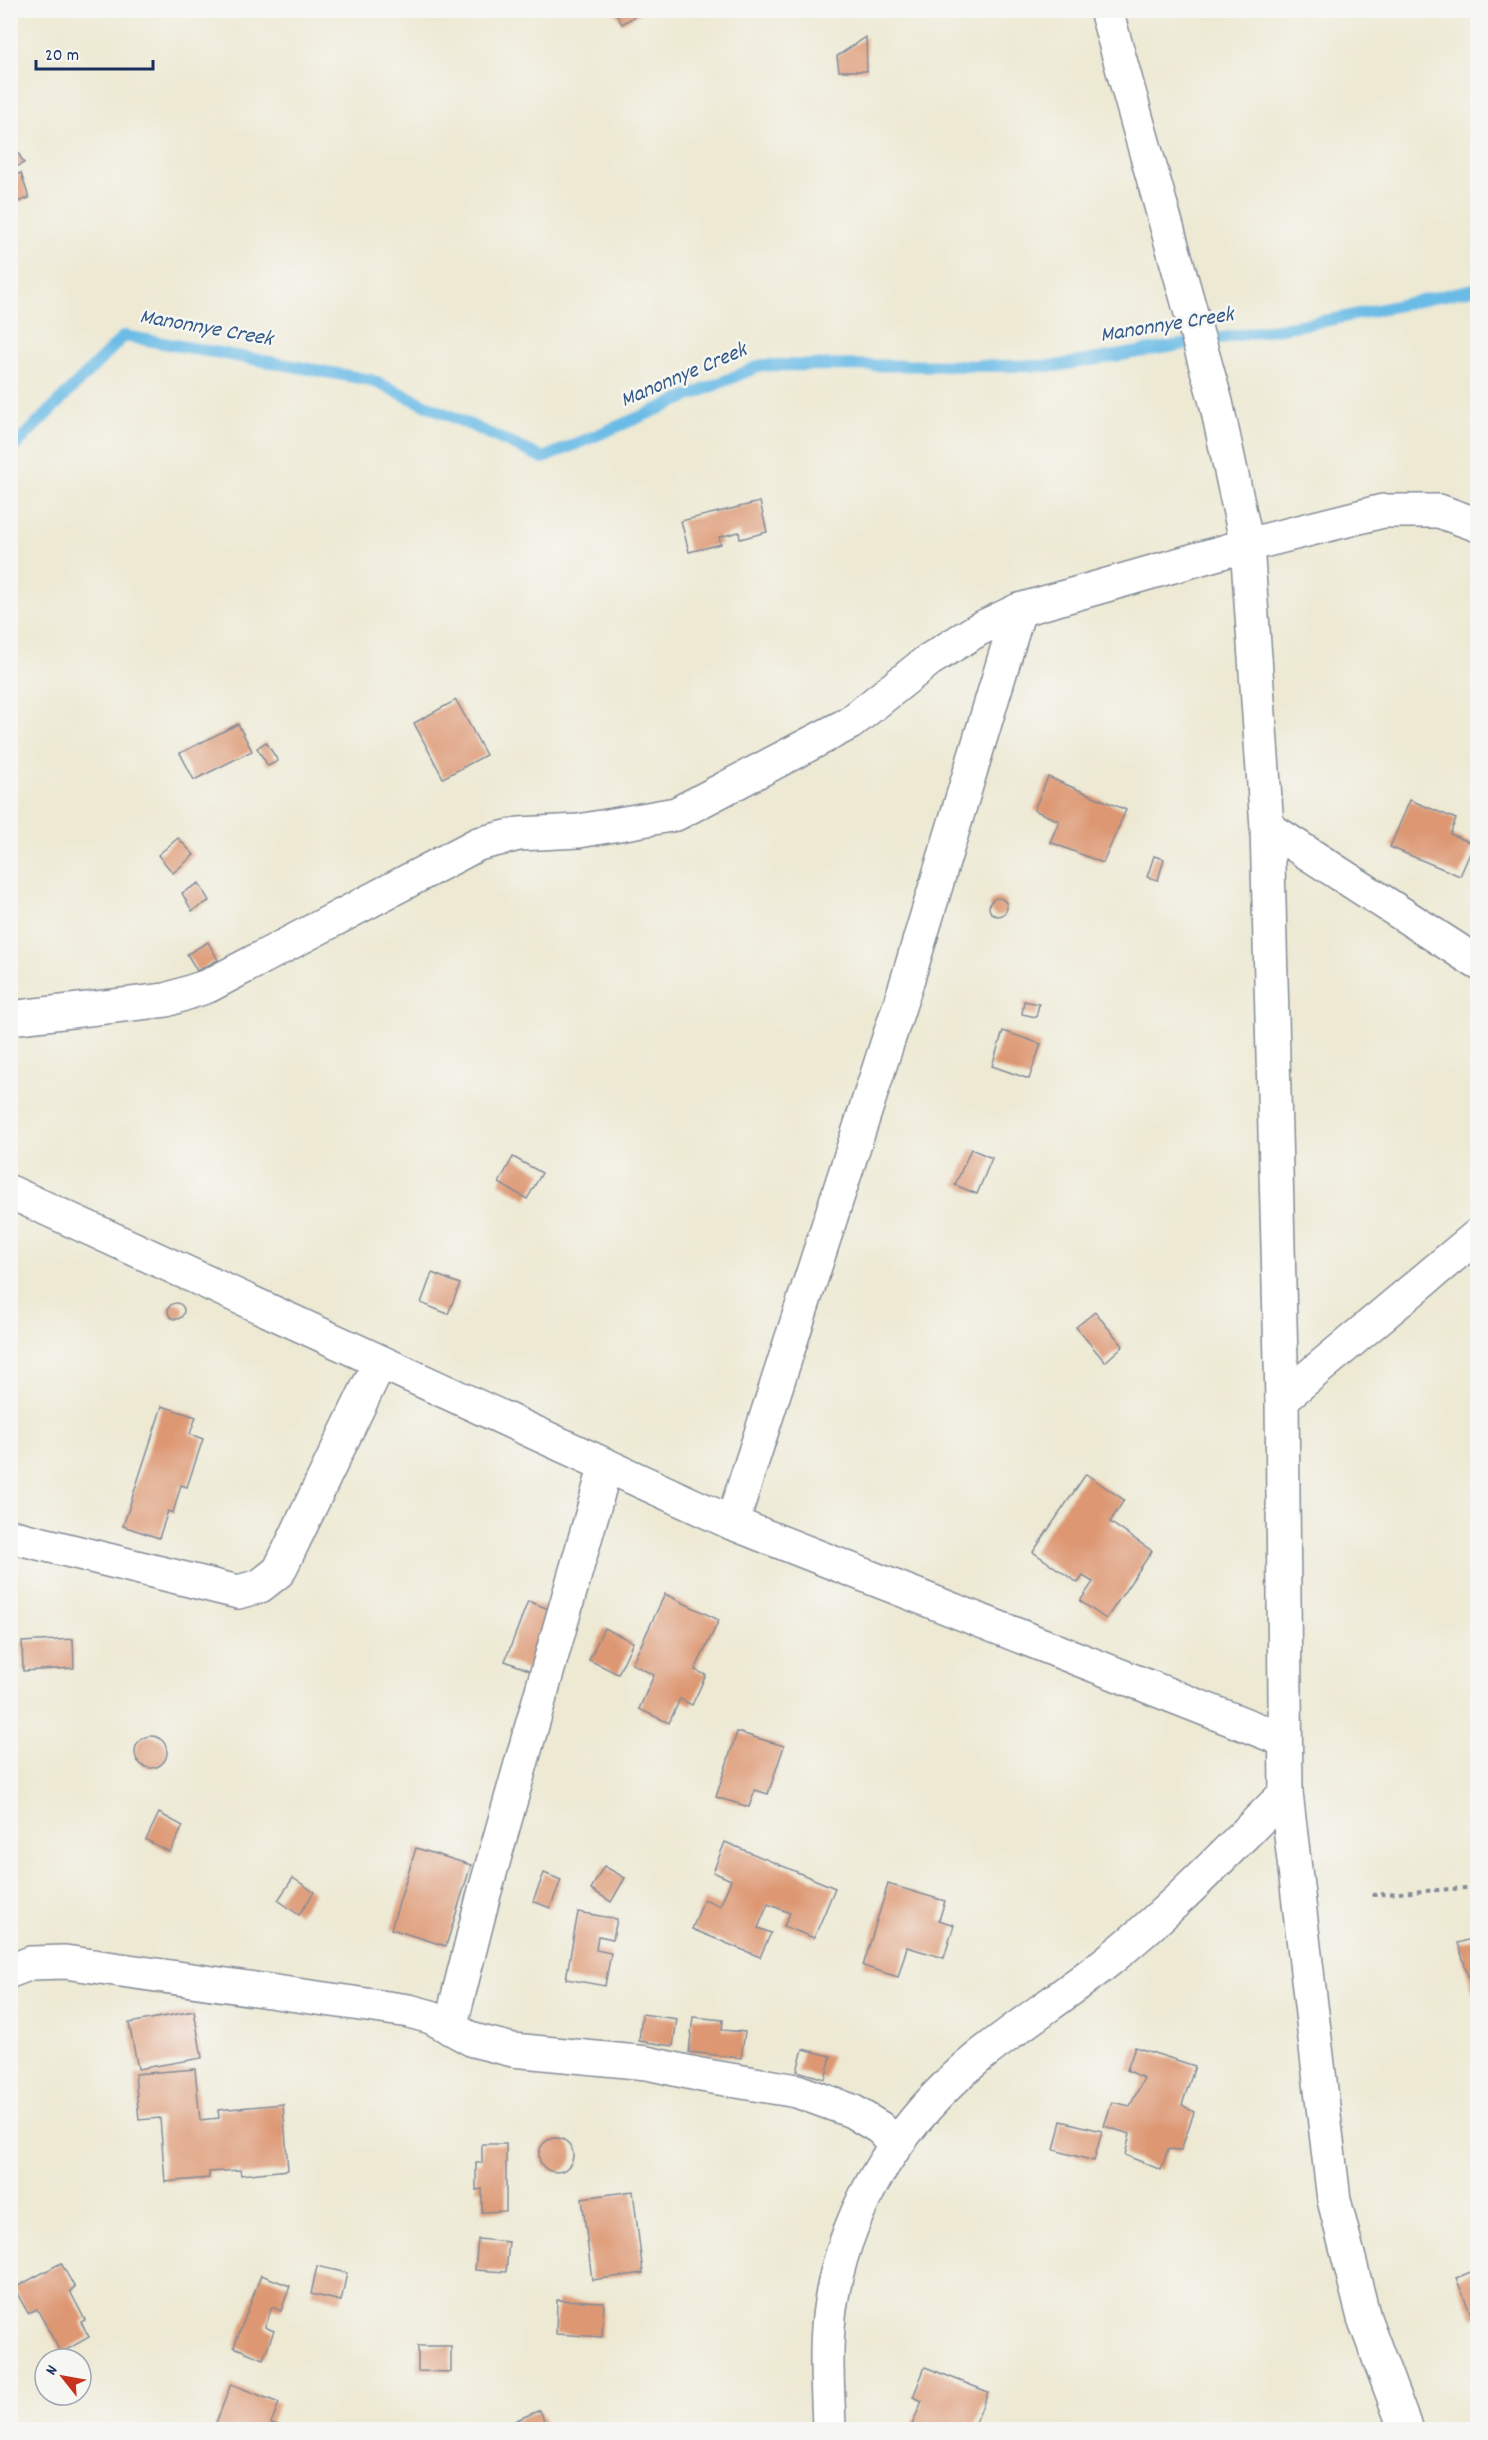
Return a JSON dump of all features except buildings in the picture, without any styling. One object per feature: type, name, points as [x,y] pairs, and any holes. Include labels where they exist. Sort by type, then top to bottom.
[{"type":"street","points":[[1106,10],[1216,402],[1247,545],[1267,827],[1282,1399],[1286,1793],[1334,2200],[1364,2318],[1406,2430]]},
{"type":"street","points":[[10,1018],[166,1000],[208,986],[477,844],[519,834],[579,831],[676,813],[850,723],[929,660],[979,629],[1019,610],[1247,545],[1383,511],[1439,511],[1478,525]]},
{"type":"street","points":[[732,1523],[906,985],[1019,610]]},
{"type":"street","points":[[1267,827],[1478,963]]},
{"type":"street","points":[[10,1192],[732,1523],[1284,1740]]},
{"type":"street","points":[[1282,1399],[1478,1235]]},
{"type":"street","points":[[10,1536],[238,1592],[260,1586],[279,1571],[380,1362]]},
{"type":"street","points":[[450,2028],[484,1894],[606,1466]]},
{"type":"street","points":[[829,2430],[828,2328],[843,2251],[873,2178],[895,2144],[946,2087],[980,2057],[1108,1961],[1156,1921],[1286,1793]]},
{"type":"street","points":[[10,1971],[31,1963],[65,1962],[409,2011],[431,2017],[473,2040],[513,2050],[647,2063],[701,2075],[797,2091],[852,2111],[880,2128],[895,2144]]},
{"type":"path","points":[[1372,1895],[1478,1887]]},
{"type":"waterway","name":"Manonnye Creek","points":[[10,451],[124,336],[371,380],[543,458],[762,365],[1055,366],[1335,319],[1478,288]]}]
